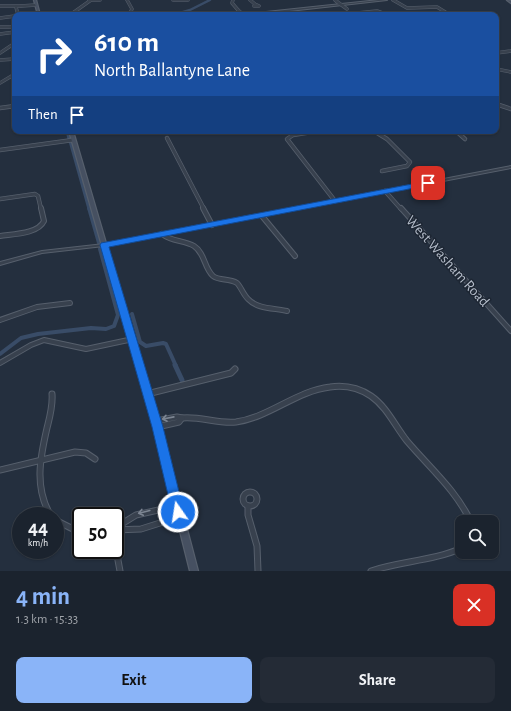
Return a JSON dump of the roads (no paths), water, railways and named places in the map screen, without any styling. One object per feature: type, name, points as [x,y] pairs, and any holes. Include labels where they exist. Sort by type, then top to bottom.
[{"type":"main road","points":[[35,0],[38,12]]},
{"type":"main road","points":[[72,134],[133,339],[194,571]]},
{"type":"street","points":[[87,0],[100,0]]},
{"type":"street","points":[[74,12],[91,0]]},
{"type":"street","points":[[127,0],[132,9],[130,12]]},
{"type":"street","points":[[173,0],[188,0]]},
{"type":"street","points":[[233,0],[232,3],[240,12]]},
{"type":"street","points":[[250,0],[256,5]]},
{"type":"street","points":[[273,12],[386,0]]},
{"type":"street","points":[[393,0],[404,7],[434,7],[444,12]]},
{"type":"street","points":[[335,1],[350,12]]},
{"type":"street","points":[[0,6],[16,7],[36,5]]},
{"type":"street","points":[[16,7],[16,12]]},
{"type":"street","points":[[371,12],[382,12]]},
{"type":"street","points":[[0,18],[12,16]]},
{"type":"street","points":[[0,27],[12,26]]},
{"type":"street","points":[[0,34],[12,32]]},
{"type":"street","points":[[0,53],[12,45]]},
{"type":"street","points":[[499,53],[511,51]]},
{"type":"street","points":[[0,60],[12,59]]},
{"type":"street","points":[[499,70],[511,72]]},
{"type":"street","points":[[0,83],[12,76]]},
{"type":"street","points":[[499,105],[511,108]]},
{"type":"street","points":[[0,108],[12,106]]},
{"type":"street","points":[[303,134],[288,137],[288,141],[335,201]]},
{"type":"street","points":[[379,134],[387,139],[410,162],[407,166],[382,170]]},
{"type":"street","points":[[460,134],[465,138]]},
{"type":"street","points":[[167,138],[212,225]]},
{"type":"street","points":[[0,150],[73,140]]},
{"type":"street","points":[[0,264],[48,251],[104,245],[262,216],[511,167]]},
{"type":"street","name":"West Washam Road","points":[[385,191],[511,331]]},
{"type":"street","points":[[0,199],[35,194],[38,196],[39,207],[44,220],[39,227],[30,231],[0,236]]},
{"type":"street","points":[[262,216],[295,256]]},
{"type":"street","points":[[162,234],[170,241],[189,244],[198,248],[212,275],[237,283],[250,301],[258,305],[287,311]]},
{"type":"street","points":[[0,320],[37,307],[70,304]]},
{"type":"street","points":[[0,363],[31,345],[44,340],[73,348],[86,349],[133,339]]},
{"type":"street","points":[[148,394],[231,374],[235,369]]},
{"type":"street","points":[[156,424],[179,422],[182,418],[188,417],[219,422],[236,422],[269,412],[296,398],[328,387],[340,386],[363,392],[376,399],[406,440],[459,499],[468,515]]},
{"type":"street","points":[[44,507],[40,496],[41,460],[52,402],[52,394]]},
{"type":"street","points":[[0,470],[75,452],[86,452],[95,459]]},
{"type":"street","points":[[124,521],[138,514],[176,506]]},
{"type":"street","points":[[248,506],[247,516],[256,541],[256,561],[258,571]]},
{"type":"street","points":[[124,531],[129,532],[150,528],[179,517]]},
{"type":"street","points":[[371,571],[455,552]]},
{"type":"street","points":[[118,559],[120,571]]},
{"type":"waterway","points":[[183,12],[210,0]]},
{"type":"waterway","points":[[68,134],[69,139]]},
{"type":"waterway","points":[[70,141],[89,209]]},
{"type":"waterway","points":[[89,208],[99,243]]},
{"type":"waterway","points":[[0,354],[21,338],[38,334],[91,328],[106,329],[114,326],[118,315],[100,249]]},
{"type":"waterway","points":[[132,314],[140,342],[146,346],[163,343],[166,344],[176,366]]},
{"type":"waterway","points":[[175,365],[182,380]]}]
